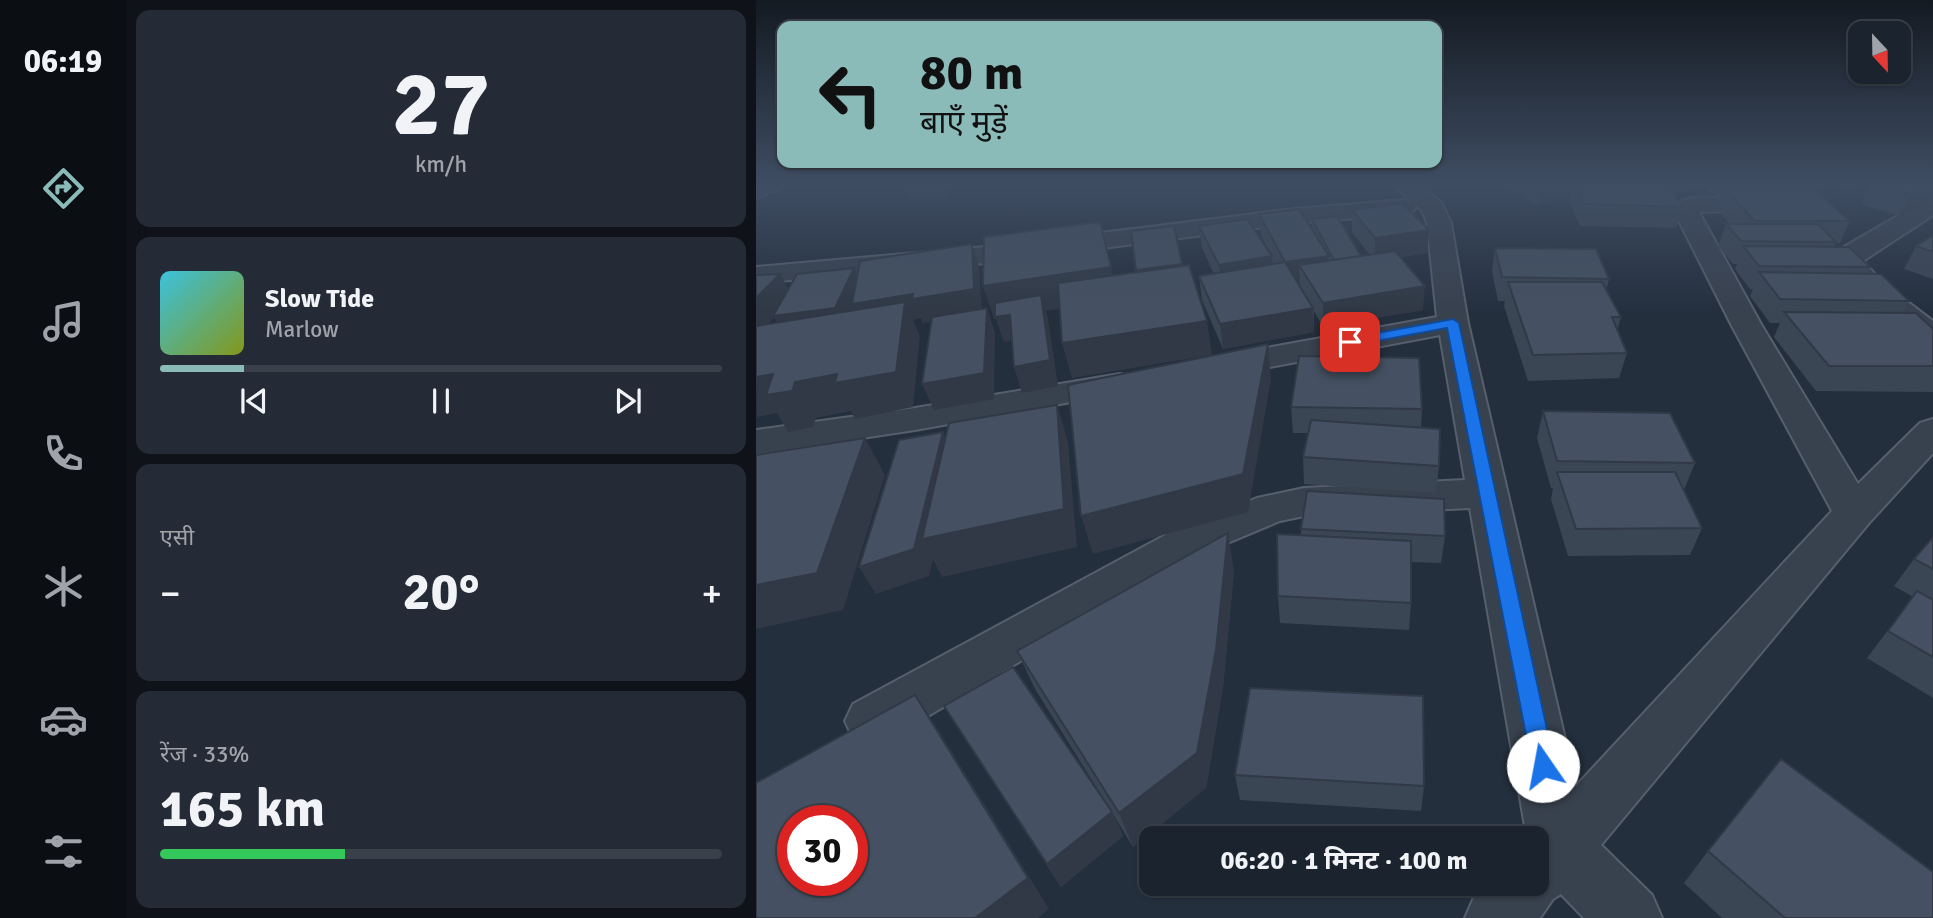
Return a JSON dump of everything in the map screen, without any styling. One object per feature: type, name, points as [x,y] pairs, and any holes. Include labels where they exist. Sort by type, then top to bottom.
[{"type":"street","points":[[756,275],[996,254],[1210,227]]},
{"type":"street","points":[[1440,227],[1453,323],[1487,493],[1536,826]]},
{"type":"street","points":[[1694,227],[1747,326],[1854,513]]},
{"type":"street","points":[[1897,227],[1853,253],[1849,261],[1852,269],[1864,281],[1933,336]]},
{"type":"street","points":[[1183,373],[1453,323]]},
{"type":"street","points":[[756,442],[915,419],[1145,380]]},
{"type":"street","points":[[1549,861],[1854,513],[1933,431]]},
{"type":"street","points":[[839,740],[1184,544],[1272,508],[1304,502],[1487,493]]},
{"type":"street","points":[[1549,873],[1629,918]]},
{"type":"street","points":[[1498,918],[1518,896]]},
{"type":"building","points":[[1063,227],[1101,227],[1111,267],[983,286],[984,237]]},
{"type":"building","points":[[1174,227],[1182,264],[1136,270],[1131,231]]},
{"type":"building","points":[[1199,227],[1252,227],[1272,256],[1219,265]]},
{"type":"building","points":[[1266,227],[1310,227],[1329,256],[1285,262]]},
{"type":"building","points":[[1316,227],[1344,227],[1361,256],[1334,260]]},
{"type":"building","points":[[1366,227],[1426,227],[1429,230],[1375,238]]},
{"type":"building","points":[[1729,227],[1821,227],[1836,242],[1741,241]]},
{"type":"building","points":[[1933,235],[1933,252],[1916,246]]},
{"type":"building","points":[[972,244],[974,289],[912,299],[913,294],[852,304],[860,261]]},
{"type":"building","points":[[1743,246],[1849,247],[1870,267],[1759,266]]},
{"type":"building","points":[[1495,248],[1596,249],[1609,279],[1502,277]]},
{"type":"building","points":[[1395,251],[1425,286],[1323,303],[1299,265]]},
{"type":"building","points":[[1285,262],[1313,308],[1220,324],[1199,276]]},
{"type":"building","points":[[1189,265],[1207,321],[1062,343],[1058,283]]},
{"type":"building","points":[[854,268],[835,308],[773,316],[797,274]]},
{"type":"building","points":[[1759,272],[1881,274],[1909,301],[1780,299]]},
{"type":"building","points":[[780,274],[756,298],[756,275]]},
{"type":"building","points":[[1508,282],[1602,282],[1621,317],[1612,317],[1627,353],[1533,355]]},
{"type":"building","points":[[1041,295],[1050,360],[1014,367],[1010,315],[995,317],[995,303]]},
{"type":"building","points":[[905,302],[896,372],[835,383],[837,374],[795,382],[792,391],[766,395],[773,374],[756,377],[756,326]]},
{"type":"building","points":[[987,308],[984,373],[922,384],[932,317]]},
{"type":"building","points":[[1784,312],[1916,313],[1933,329],[1933,366],[1829,366]]},
{"type":"building","points":[[1268,344],[1243,474],[1081,516],[1068,385]]},
{"type":"building","points":[[1299,356],[1419,358],[1422,409],[1291,407]]},
{"type":"building","points":[[1057,405],[1064,509],[922,539],[949,423]]},
{"type":"building","points":[[1543,411],[1670,413],[1695,463],[1557,461]]},
{"type":"building","points":[[1311,420],[1440,429],[1439,466],[1303,457]]},
{"type":"building","points":[[943,432],[914,549],[859,567],[899,440]]},
{"type":"building","points":[[865,438],[817,573],[756,585],[756,455]]},
{"type":"building","points":[[1557,472],[1675,472],[1702,528],[1576,529]]},
{"type":"building","points":[[1307,491],[1444,499],[1445,536],[1301,529]]},
{"type":"building","points":[[1228,533],[1216,650],[1197,753],[1119,813],[1017,651]]},
{"type":"building","points":[[1277,534],[1411,541],[1411,603],[1278,596]]},
{"type":"building","points":[[1933,537],[1933,569],[1914,559]]},
{"type":"building","points":[[1917,591],[1933,600],[1933,657],[1888,631]]},
{"type":"building","points":[[1013,667],[1112,812],[1047,864],[944,706]]},
{"type":"building","points":[[1250,688],[1423,696],[1424,786],[1235,775]]},
{"type":"building","points":[[915,695],[1028,878],[975,918],[756,918],[756,783]]},
{"type":"building","points":[[1781,759],[1933,872],[1933,918],[1785,918],[1708,851]]},
{"type":"route","points":[[1350,342],[1453,323],[1543,766]]}]
